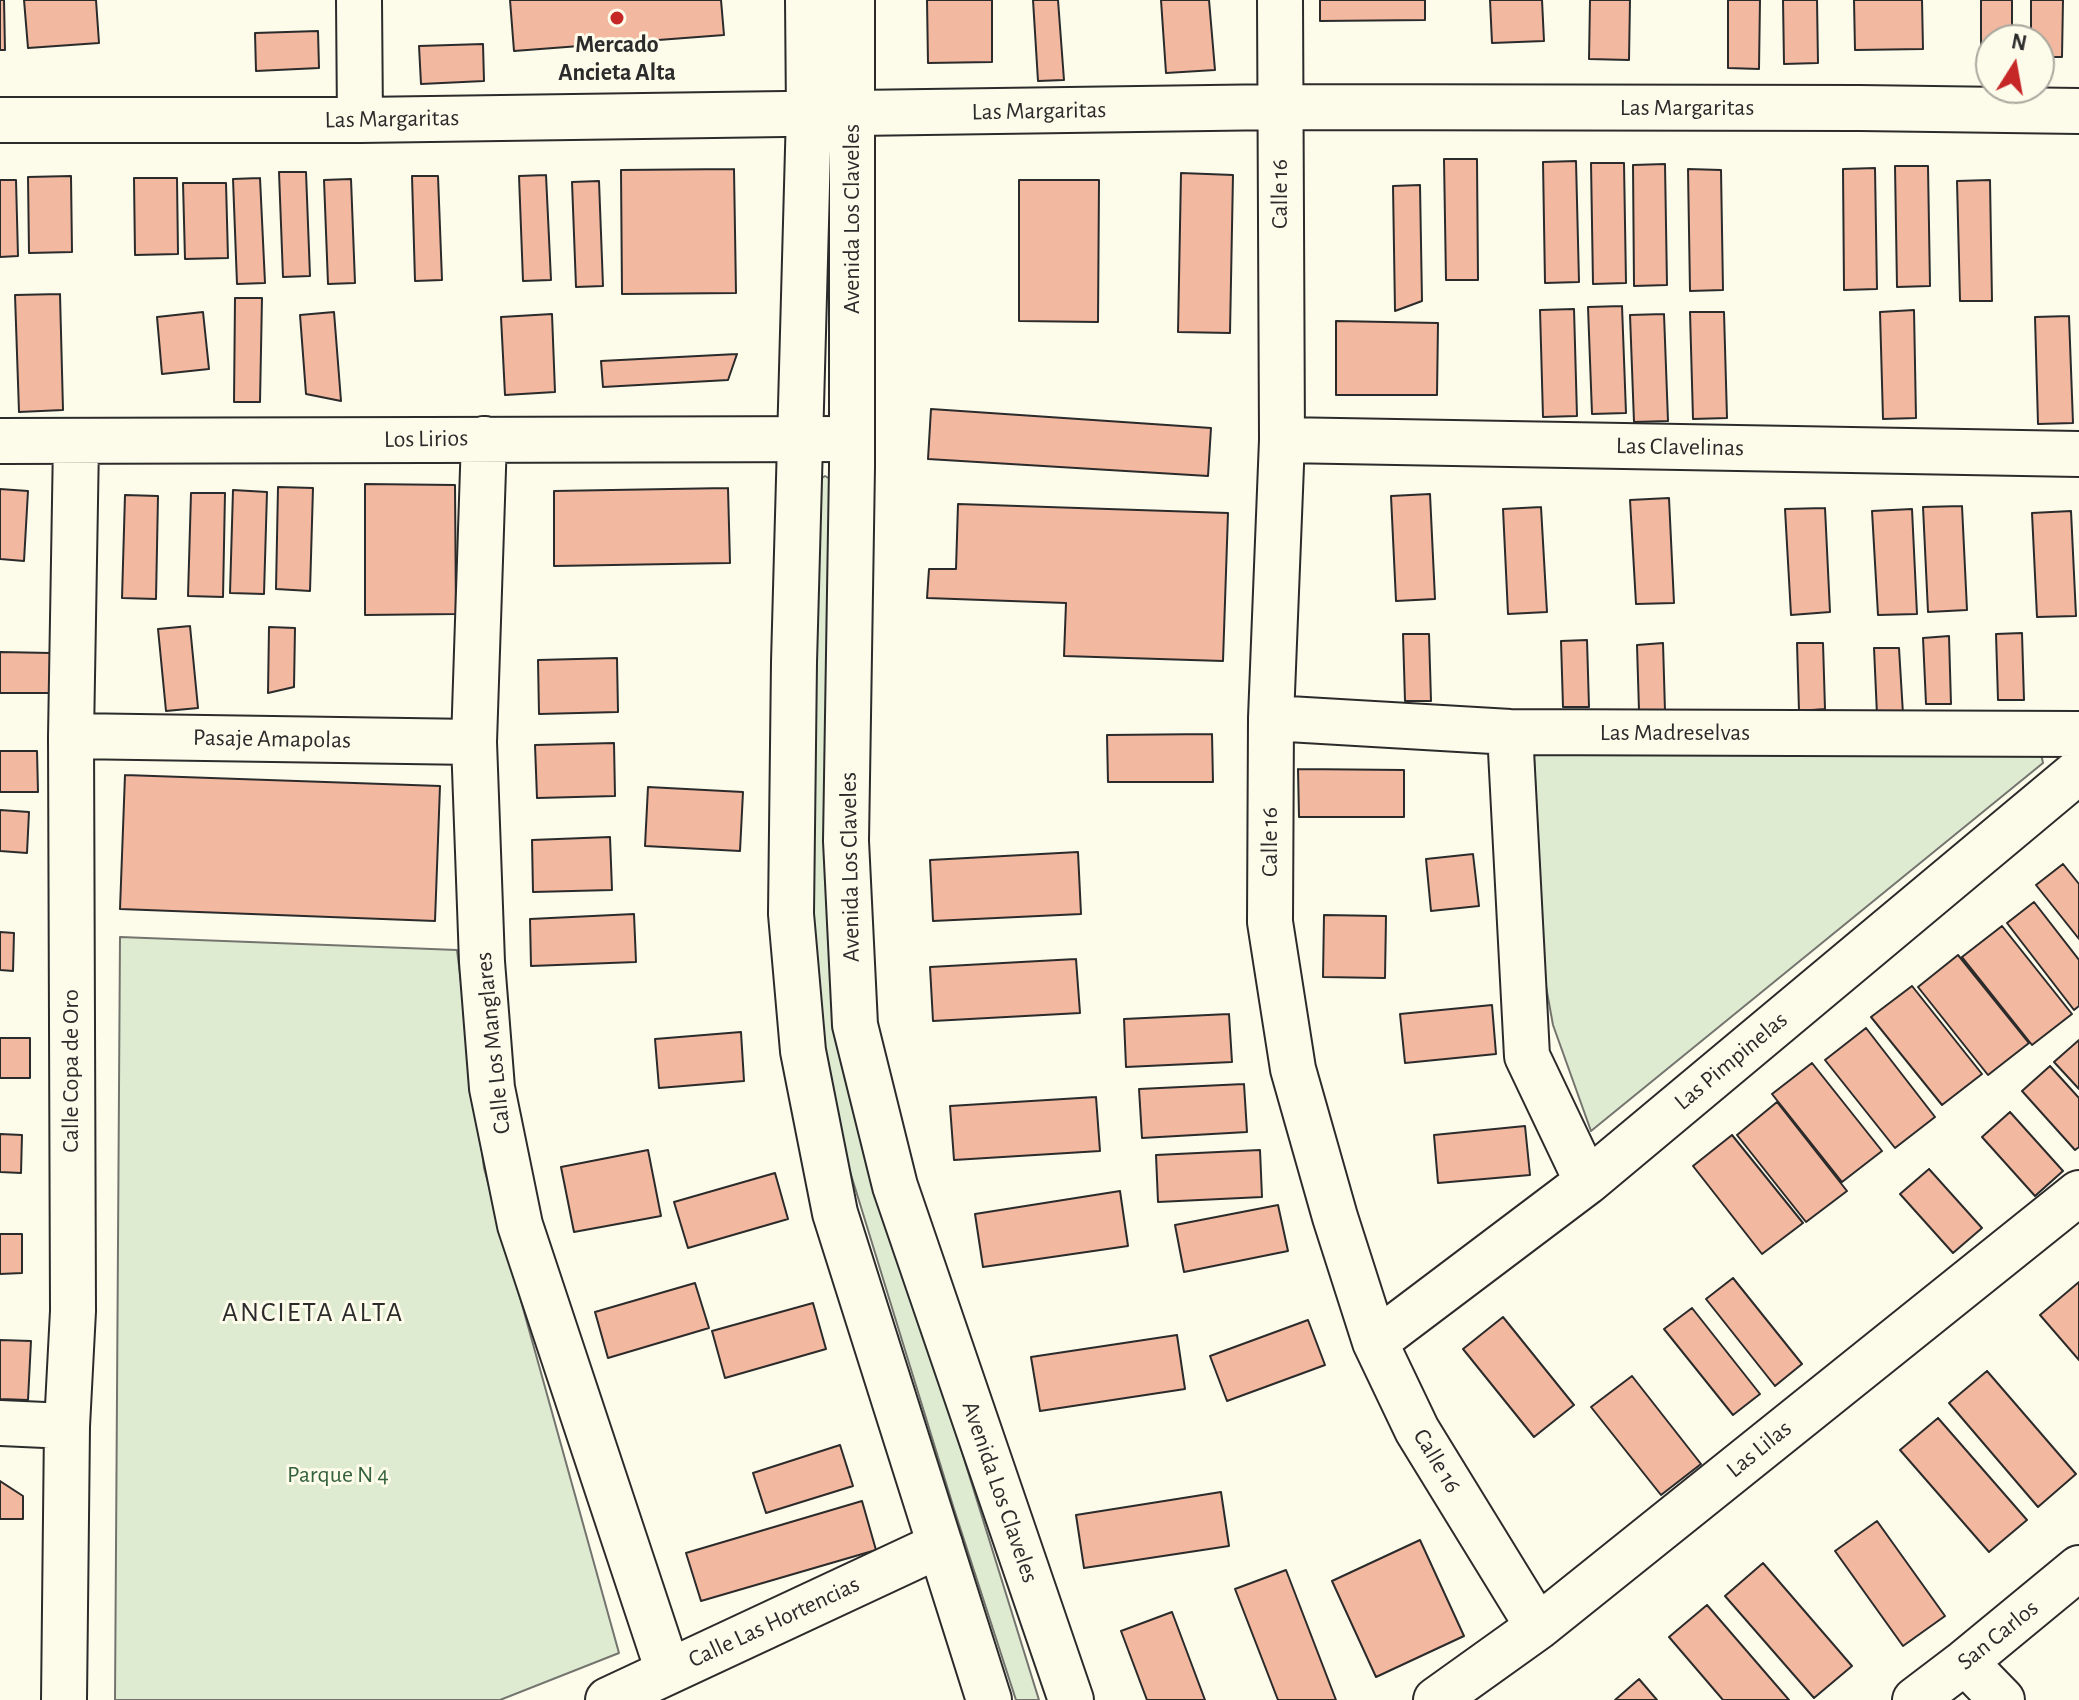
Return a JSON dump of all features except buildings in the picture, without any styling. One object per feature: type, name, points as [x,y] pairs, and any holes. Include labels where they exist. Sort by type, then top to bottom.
[{"type":"street","points":[[359,0],[360,120]]},
{"type":"street","name":"Avenida Los Claveles","points":[[808,0],[809,113],[791,914],[803,1051],[835,1213],[989,1700]]},
{"type":"street","name":"Avenida Los Claveles","points":[[852,0],[852,439],[846,841],[855,1025],[895,1186],[1071,1700]]},
{"type":"street","name":"Calle 16","points":[[1280,0],[1282,440],[1271,718],[1270,922],[1293,1069],[1375,1342],[1417,1430],[1538,1627]]},
{"type":"street","name":"Las Margaritas","points":[[0,120],[360,120],[1280,107],[2079,111]]},
{"type":"street","name":"Calle Los Manglares","points":[[484,439],[474,742],[482,962],[492,1088],[517,1210],[668,1671]]},
{"type":"street","name":"Los Lirios","points":[[0,441],[852,439]]},
{"type":"street","name":"Las Clavelinas","points":[[1282,440],[2079,454]]},
{"type":"street","name":"Calle Copa de Oro","points":[[64,1700],[67,1426],[73,1311],[71,736],[76,443]]},
{"type":"street","name":"Las Madreselvas","points":[[1271,718],[1510,732],[2079,734]]},
{"type":"street","points":[[1510,732],[1527,1056],[1587,1182]]},
{"type":"street","name":"Pasaje Amapolas","points":[[71,736],[474,742]]},
{"type":"street","name":"Las Pimpinelas","points":[[1375,1342],[1587,1182],[2079,771]]},
{"type":"street","name":"Las Lilas","points":[[1436,1700],[1538,1627],[2079,1193]]},
{"type":"street","points":[[0,1423],[67,1426]]},
{"type":"street","name":"Calle Las Hortencias","points":[[608,1700],[940,1545]]},
{"type":"street","name":"San Carlos","points":[[1915,1700],[2079,1568]]},
{"type":"street","points":[[1965,1662],[2002,1700]]},
{"type":"green space","points":[[825,476],[837,483],[831,816],[911,1288],[1039,1700],[1016,1700],[840,1139],[823,1058],[806,924],[809,486]]},
{"type":"green space","points":[[1543,739],[2039,744],[2043,763],[1591,1131],[1553,1025],[1545,981],[1534,757]]},
{"type":"green space","name":"Parque N 4","points":[[120,937],[457,950],[484,1168],[619,1653],[500,1700],[115,1700]]},
{"type":"place","name":"Mercado Ancieta Alta","points":[[617,18]]},
{"type":"district","name":"ANCIETA ALTA","points":[[313,1313]]}]
